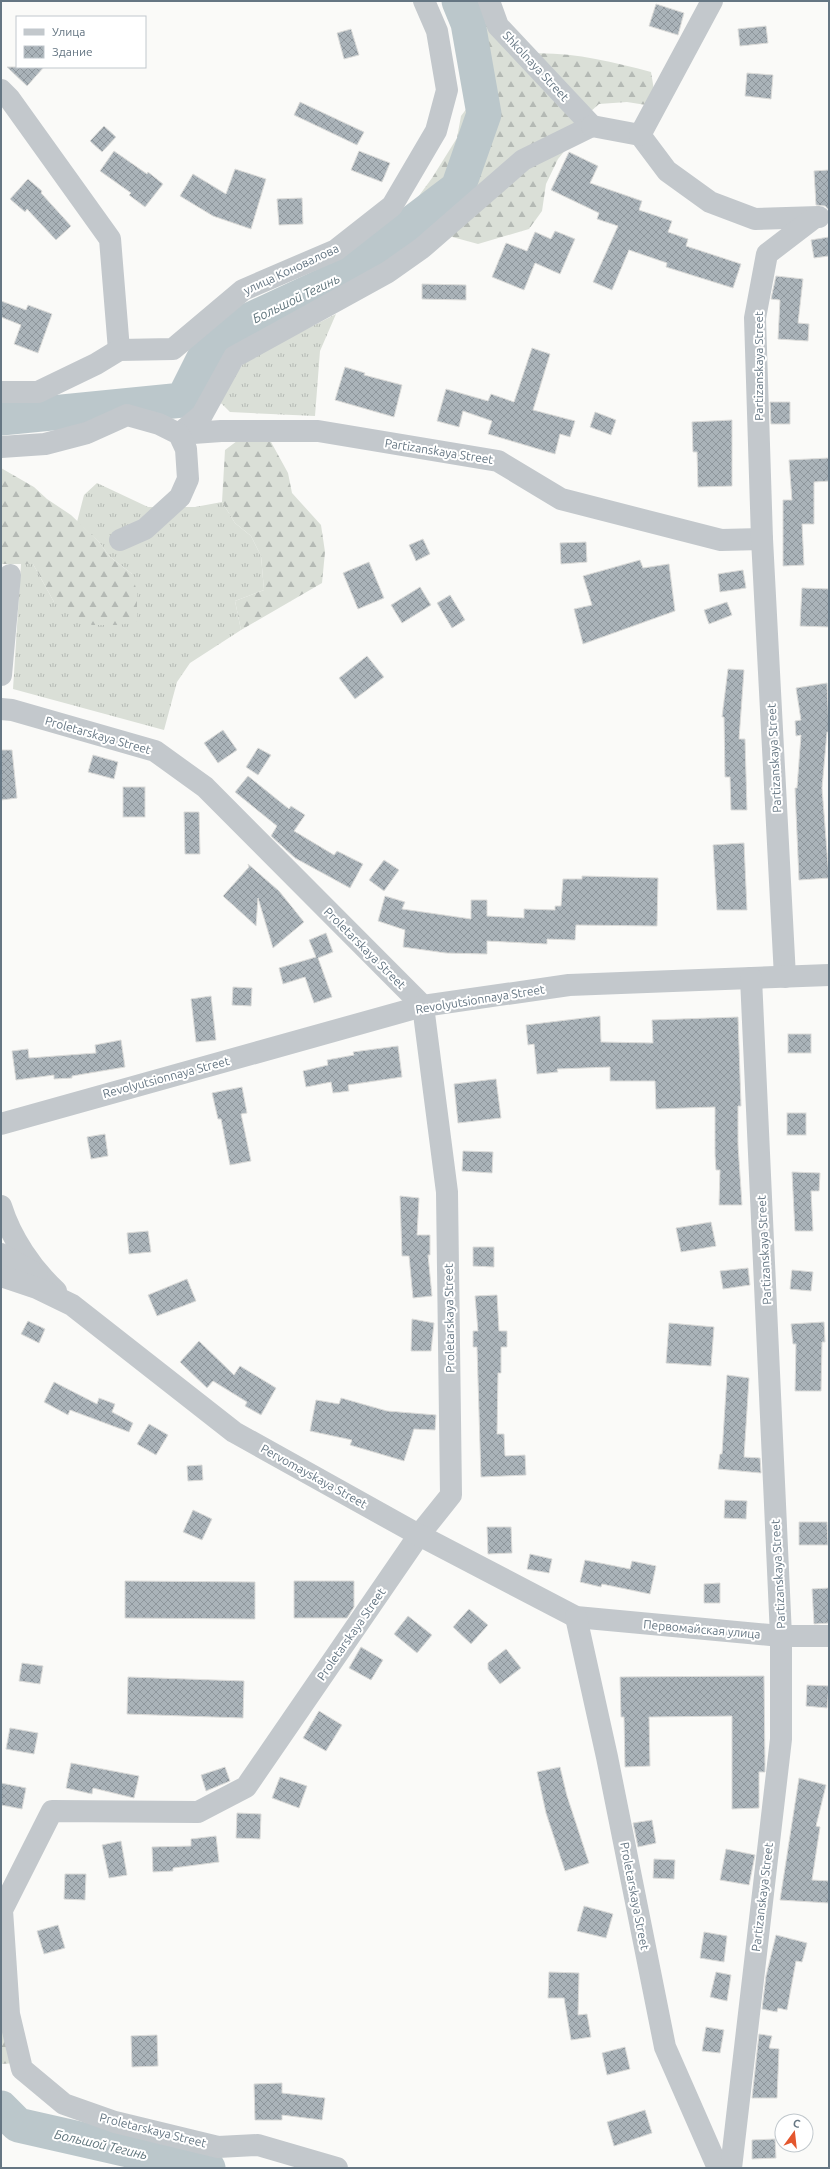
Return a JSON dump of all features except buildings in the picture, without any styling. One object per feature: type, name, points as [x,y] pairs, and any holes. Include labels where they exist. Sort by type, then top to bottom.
[{"type":"street","name":"улица Коновалова","points":[[119,350],[173,350],[243,290],[336,250],[392,206],[436,131],[447,90],[436,31],[424,1]]},
{"type":"street","name":"Shkolnaya Street","points":[[489,1],[498,26],[592,126]]},
{"type":"street","points":[[640,135],[712,1]]},
{"type":"street","points":[[1,90],[9,98],[110,239],[119,350],[96,364],[38,392],[1,392]]},
{"type":"street","points":[[180,434],[202,415],[234,357],[388,272],[422,248],[523,160],[592,126],[640,135],[667,171],[710,202],[755,219],[822,216]]},
{"type":"street","name":"Partizanskaya Street","points":[[785,977],[762,539],[755,318],[767,254],[822,216]]},
{"type":"street","points":[[1,447],[45,444],[87,433],[128,415],[159,424],[180,434],[186,449],[188,479],[180,498],[144,529],[120,540]]},
{"type":"street","name":"Partizanskaya Street","points":[[180,434],[221,431],[318,431],[498,460],[561,499],[721,540],[762,539]]},
{"type":"street","points":[[1,675],[10,575]]},
{"type":"street","name":"Proletarskaya Street","points":[[1,709],[12,710],[155,751],[205,787],[423,1006],[447,1192],[451,1495],[419,1535],[246,1787],[198,1812],[52,1811],[2,1910],[9,2014],[22,2069],[64,2104],[116,2122],[218,2147],[258,2145],[337,2168]]},
{"type":"street","name":"Revolyutsionnaya Street","points":[[48,1110],[423,1006],[568,984],[829,975]]},
{"type":"street","name":"Partizanskaya Street","points":[[731,2168],[781,1739],[781,1636],[751,978]]},
{"type":"street","points":[[1,1124],[48,1110]]},
{"type":"street","points":[[1,1134],[48,1110]]},
{"type":"street","points":[[1,1206],[6,1223],[38,1281]]},
{"type":"street","points":[[1,1254],[38,1281]]},
{"type":"street","name":"Pervomayskaya Street","points":[[1,1276],[38,1281],[72,1305],[234,1432],[419,1535],[576,1617]]},
{"type":"street","name":"Proletarskaya Street","points":[[576,1617],[607,1757],[665,2047],[718,2168]]},
{"type":"street","name":"Первомайская улица","points":[[576,1617],[781,1636],[829,1636]]},
{"type":"green space","points":[[448,1],[482,1],[512,55],[548,53],[582,57],[651,72],[654,90],[646,105],[627,102],[599,104],[579,122],[571,143],[558,159],[546,184],[542,211],[529,229],[478,244],[423,229],[407,212],[432,178],[457,138],[461,116],[470,104],[464,46]]},
{"type":"green space","points":[[336,314],[320,351],[315,416],[230,412],[221,403],[222,393],[246,360]]},
{"type":"green space","points":[[237,441],[271,442],[288,473],[292,493],[321,525],[325,552],[322,583],[241,630],[235,601],[264,590],[261,556],[251,536],[235,523],[222,502],[225,450]]},
{"type":"green space","points":[[1,468],[34,487],[47,499],[71,515],[99,542],[109,556],[132,574],[137,592],[137,621],[119,625],[92,625],[54,602],[33,564],[1,564]]},
{"type":"green space","points":[[97,483],[148,507],[195,507],[222,502],[235,523],[251,536],[261,556],[264,590],[235,601],[241,630],[190,663],[177,682],[164,730],[13,689],[21,564],[33,564],[54,602],[132,574],[109,556],[99,542],[77,522],[84,495]]},
{"type":"green space","points":[[1,2021],[17,2063],[1,2064]]},
{"type":"waterway","name":"Большой Тегинь","points":[[1,418],[183,400],[215,336],[338,279],[458,188],[484,114],[468,23],[459,1]]},
{"type":"waterway","name":"Большой Тегинь","points":[[1,2108],[18,2125],[208,2168]]}]
